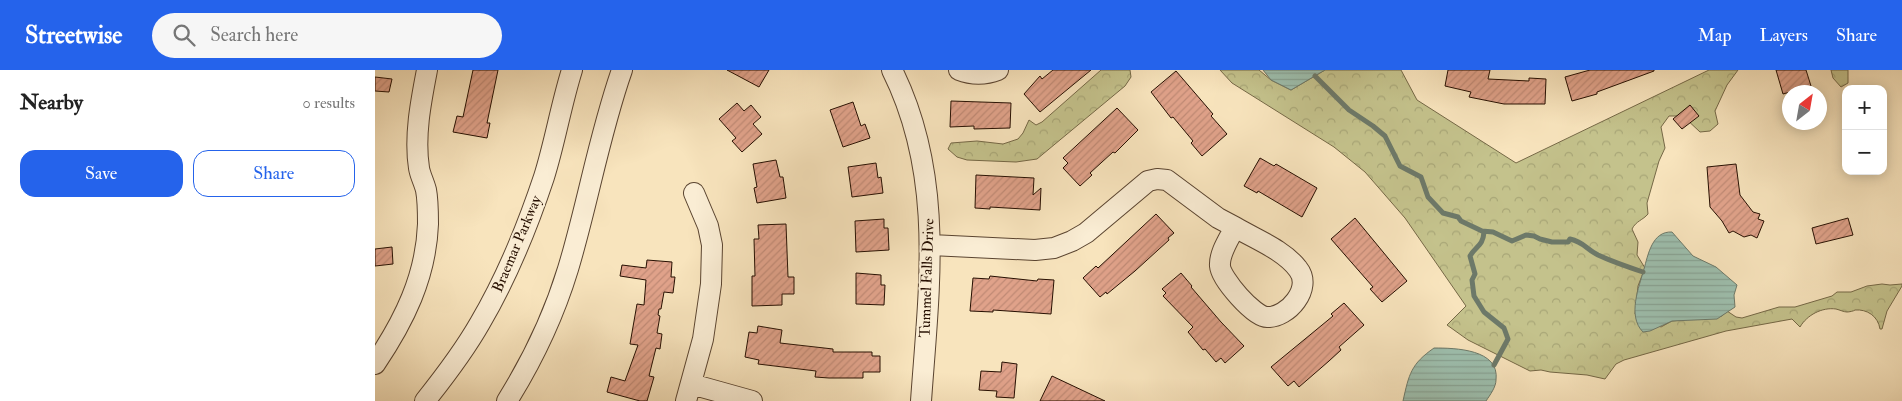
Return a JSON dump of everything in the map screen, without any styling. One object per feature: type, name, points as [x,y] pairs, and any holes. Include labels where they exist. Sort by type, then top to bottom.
[{"type":"street","points":[[375,364],[395,335],[408,310],[420,273],[427,238],[426,190],[419,169],[417,144],[427,70]]},
{"type":"street","name":"Braemar Parkway","points":[[425,401],[452,366],[480,324],[504,280],[519,246],[544,175],[572,70]]},
{"type":"street","points":[[507,401],[533,353],[567,271],[586,205],[601,139],[622,70]]},
{"type":"street","name":"Tummel Falls Drive","points":[[891,70],[906,105],[918,143],[926,182],[931,244],[921,401]]},
{"type":"street","points":[[959,70],[981,74],[998,70]]},
{"type":"street","points":[[931,244],[1035,250],[1055,248],[1086,233],[1148,181],[1157,178],[1167,180],[1176,184],[1203,207],[1235,228],[1289,258],[1299,270],[1303,279],[1303,289],[1299,298],[1275,317],[1265,317],[1255,313],[1223,277],[1220,268],[1220,257],[1235,228]]},
{"type":"street","points":[[694,193],[708,226],[712,245],[711,284],[707,316],[689,393],[752,401]]},
{"type":"green space","points":[[1101,70],[1130,70],[1131,77],[1125,86],[1037,159],[1016,162],[967,160],[957,157],[948,149],[951,143],[977,141],[1003,144],[1018,139],[1029,120],[1036,125],[1042,122]]},
{"type":"green space","points":[[1220,70],[1259,70],[1271,80],[1291,90],[1325,70],[1401,70],[1417,100],[1516,163],[1709,70],[1738,70],[1727,85],[1715,111],[1718,124],[1710,131],[1700,132],[1683,116],[1669,116],[1661,127],[1665,148],[1659,161],[1647,203],[1648,214],[1635,224],[1632,229],[1638,242],[1637,255],[1645,268],[1638,286],[1635,314],[1661,327],[1672,321],[1722,316],[1727,311],[1736,317],[1742,318],[1779,307],[1795,307],[1832,296],[1837,292],[1851,292],[1867,286],[1902,284],[1902,286],[1887,311],[1882,329],[1880,329],[1877,320],[1868,312],[1825,309],[1811,316],[1800,327],[1792,319],[1726,331],[1624,360],[1616,364],[1605,379],[1541,370],[1530,371],[1468,340],[1447,325],[1466,306],[1405,218],[1365,172],[1334,147],[1232,83]]},
{"type":"green space","points":[[1831,70],[1848,70],[1848,83],[1841,87],[1833,78]]},
{"type":"shaded area","points":[[1263,70],[1325,70],[1291,90],[1271,80]]},
{"type":"shaded area","points":[[1672,232],[1693,256],[1716,267],[1737,285],[1734,295],[1735,307],[1717,319],[1672,321],[1650,331],[1643,332],[1638,325],[1635,310],[1637,293],[1647,257],[1652,245],[1660,235]]},
{"type":"shaded area","points":[[1434,348],[1474,352],[1484,356],[1491,362],[1495,370],[1496,383],[1486,401],[1403,401],[1412,370],[1420,359]]},
{"type":"building","points":[[473,70],[498,70],[487,123],[490,123],[487,138],[453,132],[457,116],[463,117]]},
{"type":"building","points":[[727,70],[769,70],[759,87]]},
{"type":"building","points":[[1053,70],[1091,70],[1040,112],[1024,94],[1040,76],[1042,79]]},
{"type":"building","points":[[1448,70],[1490,70],[1488,79],[1529,81],[1529,78],[1546,79],[1545,104],[1504,104],[1469,97],[1471,92],[1445,86]]},
{"type":"building","points":[[1590,70],[1654,71],[1597,92],[1597,94],[1572,101],[1565,77]]},
{"type":"building","points":[[1776,70],[1806,70],[1811,85],[1782,85],[1782,91]]},
{"type":"building","points":[[1176,71],[1213,114],[1211,116],[1227,134],[1202,156],[1191,143],[1193,141],[1173,117],[1171,118],[1151,92]]},
{"type":"building","points":[[375,77],[392,79],[389,92],[375,91]]},
{"type":"building","points":[[951,101],[1011,103],[1010,128],[974,129],[974,126],[950,127]]},
{"type":"building","points":[[853,102],[861,126],[865,124],[870,138],[843,147],[830,110]]},
{"type":"building","points":[[737,103],[744,111],[751,105],[761,117],[753,124],[762,134],[742,152],[732,141],[736,138],[719,119]]},
{"type":"building","points":[[1690,105],[1699,116],[1682,129],[1673,119]]},
{"type":"building","points":[[1117,108],[1138,130],[1115,153],[1113,152],[1090,173],[1092,175],[1080,186],[1063,168],[1068,163],[1063,158]]},
{"type":"building","points":[[1260,158],[1274,166],[1276,164],[1317,188],[1302,217],[1258,191],[1257,193],[1244,186]]},
{"type":"building","points":[[776,160],[780,177],[783,177],[786,198],[757,203],[754,188],[757,187],[753,164]]},
{"type":"building","points":[[876,163],[878,178],[881,177],[883,193],[852,197],[848,167]]},
{"type":"building","points":[[1736,164],[1740,195],[1753,212],[1760,214],[1758,219],[1764,221],[1757,238],[1751,235],[1744,237],[1733,231],[1729,233],[1710,207],[1707,167]]},
{"type":"building","points":[[976,175],[1034,178],[1033,195],[1041,188],[1040,210],[975,208]]},
{"type":"building","points":[[1156,214],[1174,233],[1168,238],[1169,240],[1135,271],[1107,294],[1106,292],[1100,297],[1083,278],[1096,266],[1098,268]]},
{"type":"building","points":[[1355,218],[1407,281],[1382,302],[1370,289],[1373,287],[1331,239]]},
{"type":"building","points":[[1848,218],[1853,235],[1816,244],[1812,228]]},
{"type":"building","points":[[884,219],[884,228],[888,228],[889,250],[856,252],[855,221]]},
{"type":"building","points":[[786,224],[788,277],[794,277],[794,294],[782,294],[782,305],[752,306],[752,276],[755,276],[754,239],[759,239],[758,225]]},
{"type":"building","points":[[392,247],[393,264],[375,266],[375,249]]},
{"type":"building","points":[[647,260],[672,262],[671,277],[675,277],[673,293],[664,292],[661,309],[659,309],[658,315],[660,316],[657,333],[662,334],[660,349],[656,348],[649,376],[654,377],[647,401],[640,401],[607,392],[611,377],[625,381],[638,345],[630,344],[637,304],[644,305],[646,280],[620,276],[622,265],[646,268]]},
{"type":"building","points":[[856,273],[881,275],[881,285],[885,285],[884,305],[856,304]]},
{"type":"building","points":[[1181,273],[1221,322],[1244,346],[1225,363],[1221,358],[1216,362],[1205,349],[1203,350],[1188,332],[1193,327],[1163,296],[1166,293],[1162,289]]},
{"type":"building","points":[[990,276],[1037,281],[1038,279],[1054,280],[1051,314],[993,310],[993,312],[970,311],[973,278],[989,279]]},
{"type":"building","points":[[1344,303],[1364,325],[1339,347],[1341,350],[1299,387],[1294,381],[1288,386],[1271,367],[1333,316],[1331,314]]},
{"type":"building","points":[[758,326],[782,330],[780,343],[833,349],[833,352],[872,352],[872,356],[880,356],[880,372],[863,372],[863,378],[829,378],[815,377],[816,371],[758,364],[759,360],[745,357],[749,332],[757,333]]},
{"type":"building","points":[[1002,362],[1017,364],[1014,398],[996,397],[997,391],[979,390],[981,371],[1001,372]]},
{"type":"building","points":[[1052,376],[1105,401],[1040,401]]},
{"type":"waterway","points":[[1315,76],[1349,110],[1385,136],[1400,166],[1421,177],[1428,197],[1443,213],[1458,217],[1461,221],[1482,231],[1493,232],[1512,241],[1526,235],[1552,242],[1575,240],[1598,255],[1643,272]]},
{"type":"waterway","points":[[1484,232],[1481,243],[1470,256],[1475,274],[1472,280],[1474,296],[1484,312],[1504,328],[1508,339],[1494,365]]}]
